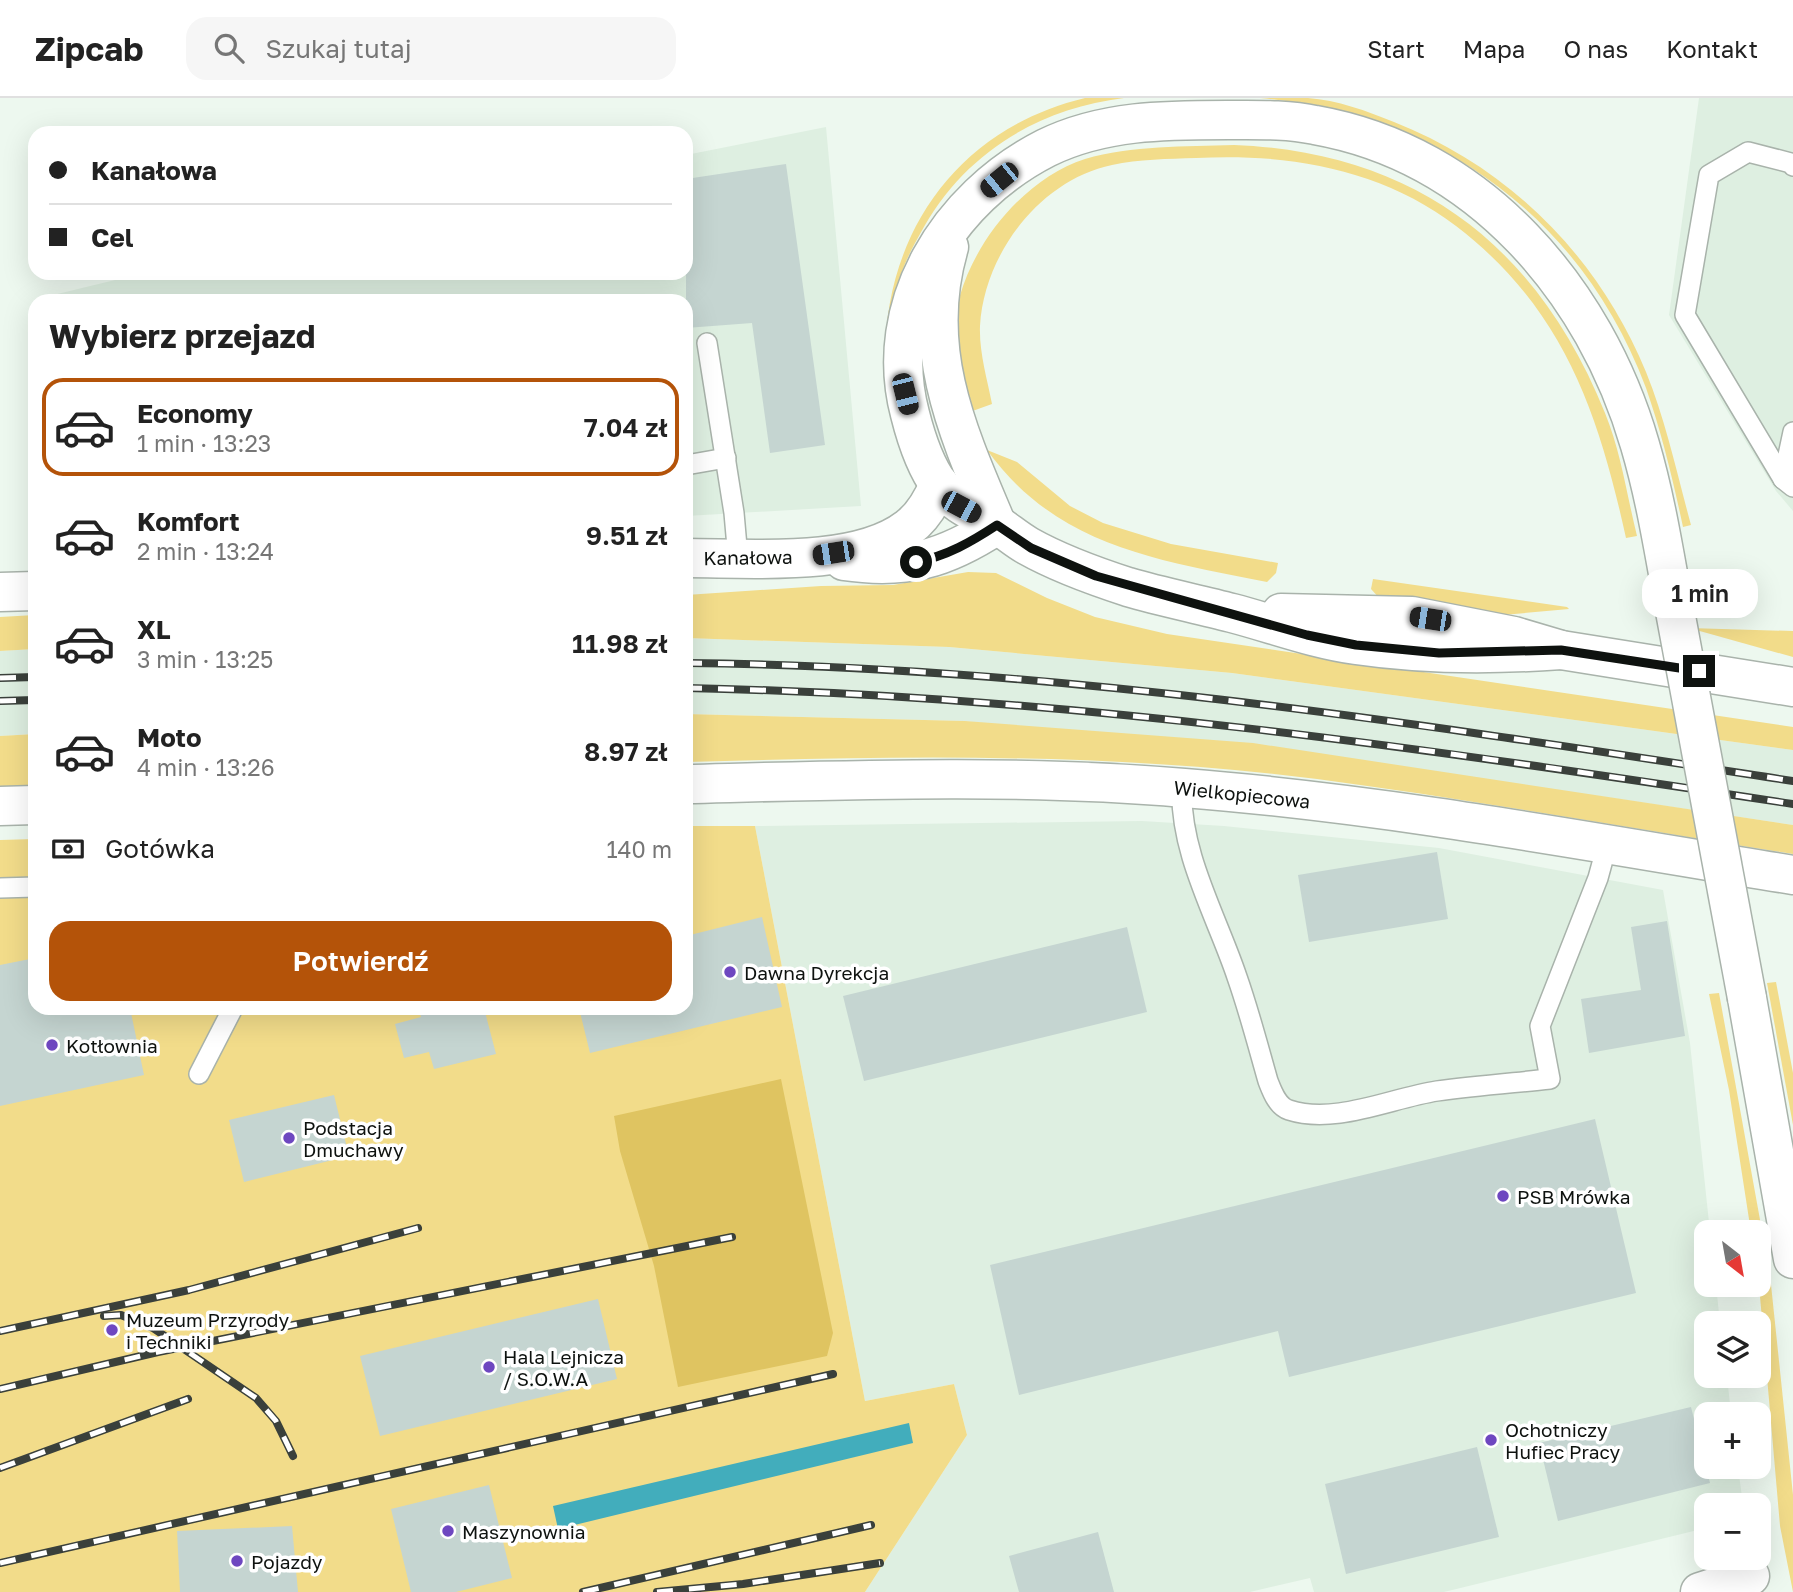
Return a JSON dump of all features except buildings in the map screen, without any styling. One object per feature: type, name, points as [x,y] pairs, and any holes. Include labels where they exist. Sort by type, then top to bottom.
[{"type":"street","points":[[1793,687],[1561,650],[1514,636],[1412,616],[1235,614],[1153,595],[1096,576],[1031,548],[997,525],[961,507],[939,484],[923,454],[905,394],[902,339],[908,306],[920,275],[943,238],[962,216],[985,191],[1013,168],[1045,148],[1075,136],[1135,122],[1274,120],[1315,125],[1366,139],[1424,163],[1485,202],[1515,228],[1565,287],[1584,316],[1612,370],[1640,443],[1669,579],[1746,998],[1793,1259]]},
{"type":"street","points":[[962,216],[947,254],[938,330],[944,382],[969,456],[997,525]]},
{"type":"street","name":"Kanałowa","points":[[693,558],[811,556],[855,550],[890,539],[909,527],[931,502],[939,484]]},
{"type":"street","name":"Kanałowa","points":[[909,527],[957,518],[997,525]]},
{"type":"street","name":"Kanałowa","points":[[811,556],[897,566],[935,558],[968,544],[997,525]]},
{"type":"street","points":[[0,592],[28,591]]},
{"type":"street","name":"Wielkopiecowa","points":[[693,784],[929,780],[1182,788],[1298,799],[1793,875]]},
{"type":"street","points":[[0,806],[28,805]]},
{"type":"street","points":[[1700,1592],[1750,1576]]},
{"type":"lane","points":[[1788,483],[1685,315],[1709,175],[1748,152],[1791,163],[1793,166]]},
{"type":"lane","points":[[707,343],[726,458],[738,558]]},
{"type":"lane","points":[[1788,483],[1793,432]]},
{"type":"lane","points":[[693,464],[726,458]]},
{"type":"lane","points":[[1182,788],[1181,812],[1195,863],[1237,978],[1271,1089],[1286,1109],[1309,1114],[1331,1113],[1435,1092],[1550,1079],[1540,1027],[1598,878],[1608,845]]},
{"type":"lane","points":[[0,888],[28,887]]},
{"type":"lane","points":[[199,1074],[229,1015]]},
{"type":"shaded area","points":[[1085,98],[1124,98],[1061,113],[1005,140],[957,181],[920,234],[902,271],[897,293],[896,346],[902,437],[895,435],[886,379],[887,324],[897,272],[917,224],[946,182],[983,146],[1030,117]]},
{"type":"shaded area","points":[[1260,98],[1330,101],[1394,122],[1436,141],[1476,164],[1546,221],[1576,254],[1603,290],[1626,330],[1660,409],[1691,525],[1683,527],[1652,405],[1619,328],[1584,274],[1543,226],[1496,185],[1444,152],[1387,126],[1325,108]]},
{"type":"shaded area","points":[[1699,98],[1793,98],[1793,511],[1776,491],[1669,315]]},
{"type":"shaded area","points":[[826,127],[861,506],[693,516],[693,294],[57,294],[115,280],[693,280],[693,154]]},
{"type":"shaded area","points":[[1234,145],[1299,152],[1359,166],[1413,189],[1462,219],[1506,257],[1544,302],[1577,354],[1605,413],[1620,459],[1637,536],[1626,538],[1603,447],[1571,365],[1524,291],[1493,258],[1456,226],[1427,207],[1365,178],[1299,162],[1230,157],[1143,160],[1086,173],[1062,186],[1021,224],[992,273],[984,299],[980,336],[992,404],[967,413],[954,350],[955,321],[961,291],[973,262],[1010,209],[1033,188],[1058,171],[1085,159],[1140,149]]},
{"type":"shaded area","points":[[987,450],[1017,462],[1070,506],[1103,523],[1171,544],[1278,563],[1276,573],[1267,582],[1187,566],[1112,544],[1078,529],[1045,508],[1015,483]]},
{"type":"shaded area","points":[[968,572],[996,573],[1047,598],[1095,617],[1167,634],[1793,727],[1793,750],[1232,673],[949,647],[693,638],[693,595],[821,586],[893,585]]},
{"type":"shaded area","points":[[1373,579],[1569,609],[1503,615],[1381,600],[1371,589]]},
{"type":"shaded area","points":[[28,615],[28,649],[0,651],[0,617]]},
{"type":"shaded area","points":[[1689,628],[1793,631],[1793,657]]},
{"type":"shaded area","points":[[693,638],[949,647],[1232,673],[1793,750],[1793,825],[1598,796],[965,721],[693,714]]},
{"type":"shaded area","points":[[28,649],[28,734],[0,736],[0,651]]},
{"type":"shaded area","points":[[693,714],[965,721],[1253,743],[1793,825],[1793,854],[1436,796],[1238,770],[1081,760],[844,758],[693,762]]},
{"type":"shaded area","points":[[28,734],[28,785],[0,787],[0,736]]},
{"type":"shaded area","points":[[1142,821],[1224,826],[1439,848],[1663,890],[1690,1043],[1709,1220],[1694,1220],[1694,1297],[1717,1297],[1719,1311],[1694,1311],[1694,1388],[1728,1388],[1730,1402],[1694,1402],[1694,1479],[1740,1479],[1741,1493],[1694,1493],[1694,1531],[1444,1592],[1314,1592],[1310,1578],[1250,1592],[865,1592],[967,1435],[954,1384],[865,1401],[755,826]]},
{"type":"shaded area","name":"Muzeum Przyrody i Techniki","points":[[693,826],[755,826],[865,1401],[954,1384],[967,1435],[865,1592],[0,1592],[0,840],[28,839],[28,1015],[693,1015]]},
{"type":"shaded area","points":[[1776,982],[1793,1073],[1793,1125],[1767,983]]},
{"type":"shaded area","points":[[1719,993],[1760,1220],[1749,1220],[1729,1090],[1709,994]]},
{"type":"shaded area","points":[[781,1079],[833,1333],[827,1356],[678,1387],[654,1266],[620,1151],[614,1116]]},
{"type":"shaded area","points":[[1771,1285],[1793,1495],[1793,1592],[1780,1526],[1768,1388],[1771,1388],[1771,1311],[1761,1311],[1760,1297],[1771,1297]]},
{"type":"water","points":[[909,1423],[913,1443],[558,1529],[553,1506]]},
{"type":"railway","points":[[693,663],[964,675],[1103,687],[1380,720],[1793,781]]},
{"type":"railway","points":[[0,678],[28,677]]},
{"type":"railway","points":[[693,688],[964,701],[1103,713],[1518,763],[1793,804]]},
{"type":"railway","points":[[0,701],[28,700]]},
{"type":"railway","points":[[0,1331],[189,1290],[418,1228]]},
{"type":"railway","points":[[0,1389],[158,1352],[732,1237]]},
{"type":"railway","points":[[104,1316],[121,1315],[153,1328],[256,1398],[276,1421],[293,1456]]},
{"type":"railway","points":[[0,1563],[833,1374]]},
{"type":"railway","points":[[0,1468],[188,1399]]},
{"type":"railway","points":[[583,1592],[871,1525]]},
{"type":"railway","points":[[657,1592],[743,1584],[880,1563]]},
{"type":"place","name":"Dawna Dyrekcja","points":[[730,972]]},
{"type":"place","name":"Kotłownia","points":[[52,1045]]},
{"type":"place","name":"Podstacja Dmuchawy","points":[[289,1138]]},
{"type":"place","name":"PSB Mrówka","points":[[1503,1196]]},
{"type":"place","name":"Muzeum Przyrody i Techniki","points":[[112,1330]]},
{"type":"place","name":"Hala Lejnicza / S.O.W.A","points":[[489,1367]]},
{"type":"place","name":"Ochotniczy Hufiec Pracy","points":[[1491,1440]]},
{"type":"place","name":"Maszynownia","points":[[448,1531]]},
{"type":"place","name":"Pojazdy","points":[[237,1561]]},
{"type":"route","points":[[916,562],[935,558],[968,544],[997,525],[1031,548],[1065,565],[1153,595],[1235,614],[1307,635],[1356,645],[1439,653],[1505,654],[1561,650],[1699,671]]}]
